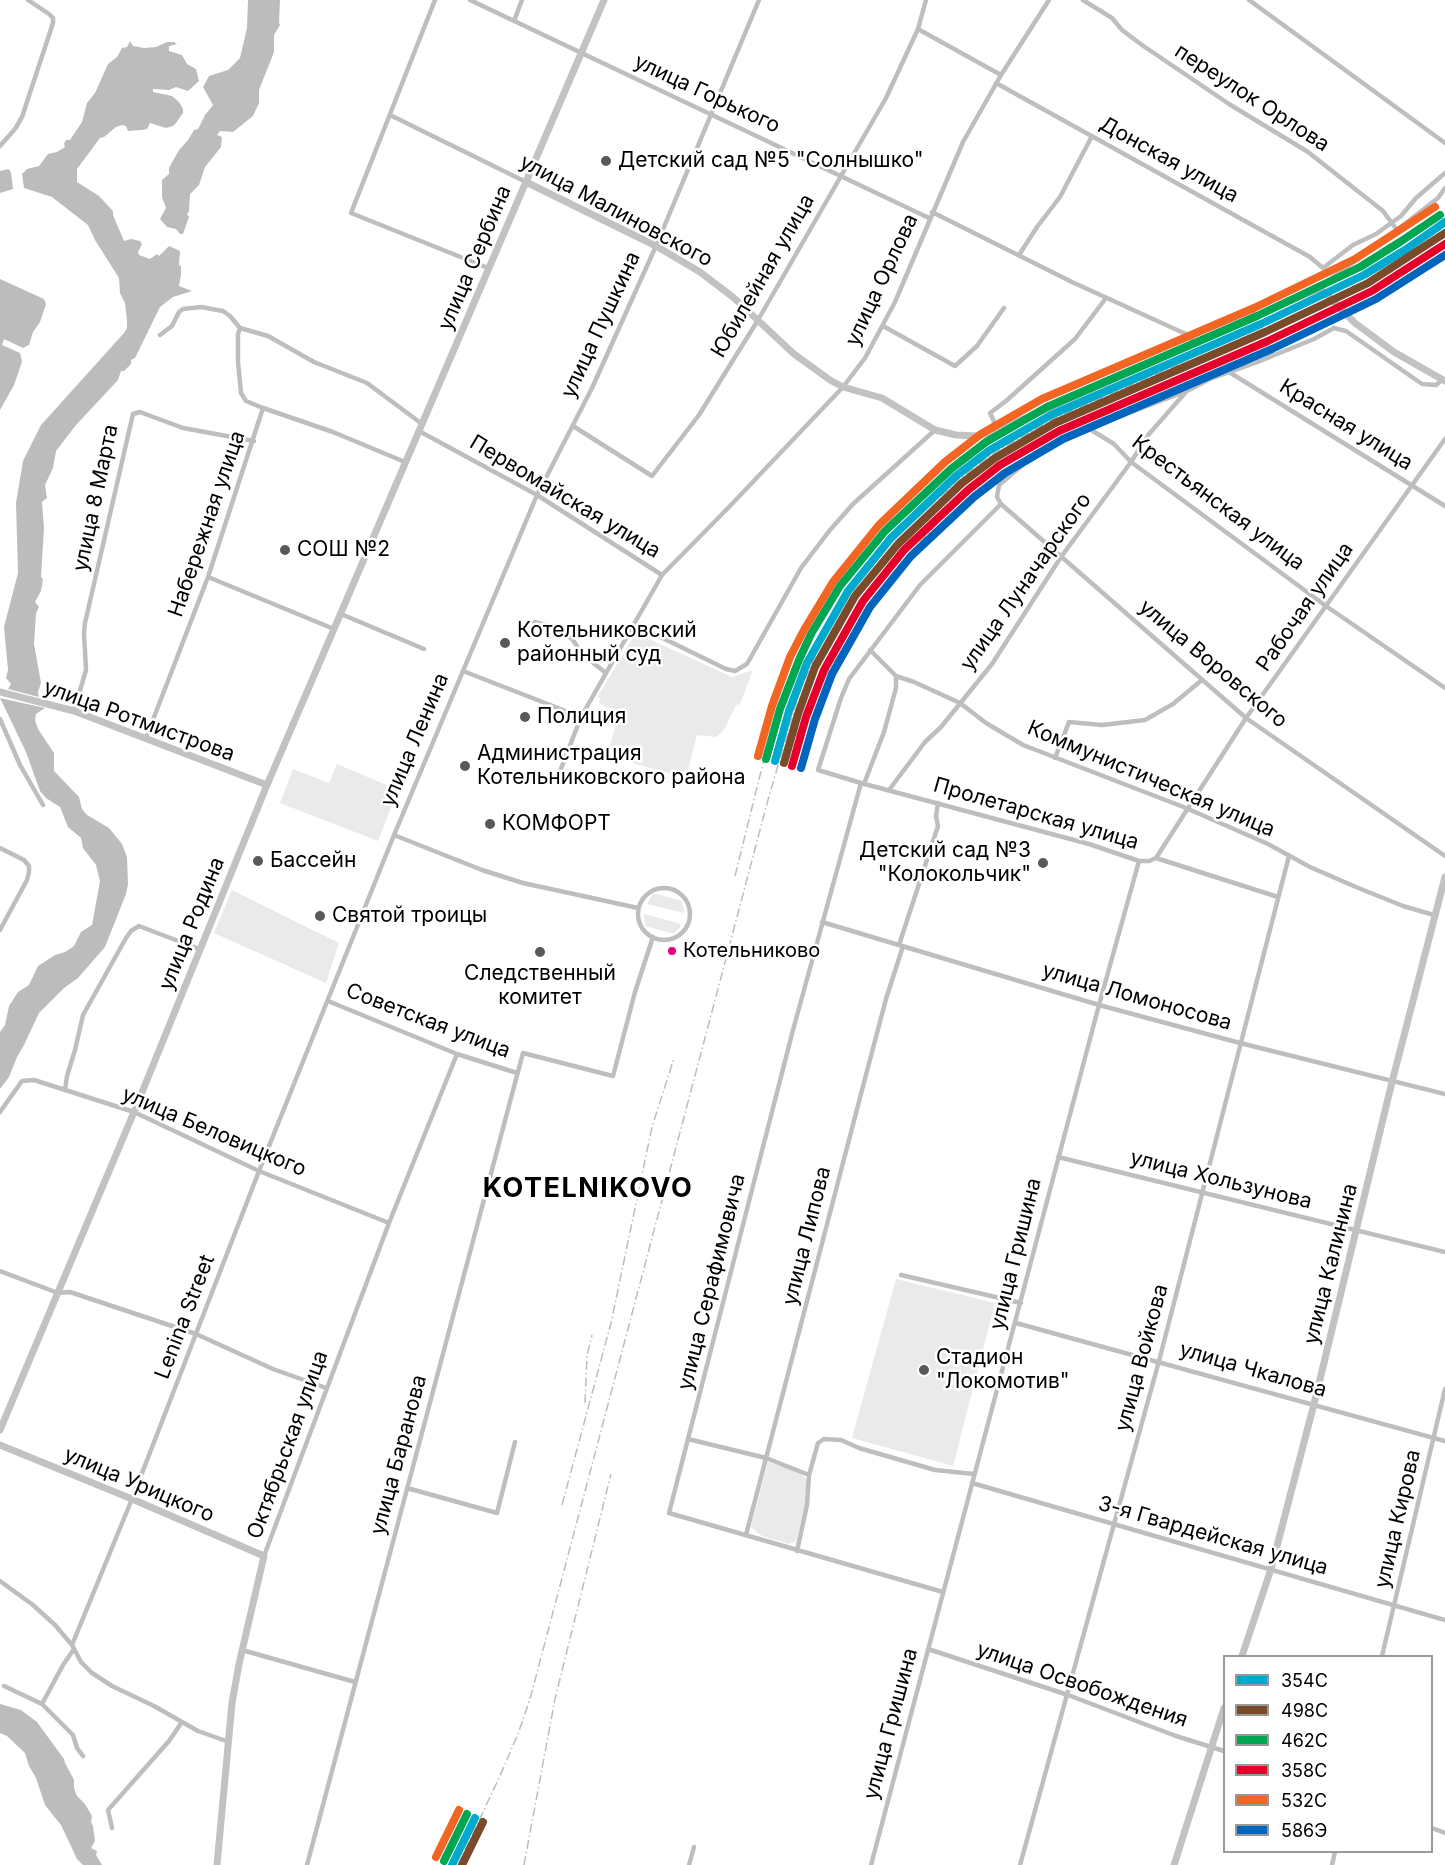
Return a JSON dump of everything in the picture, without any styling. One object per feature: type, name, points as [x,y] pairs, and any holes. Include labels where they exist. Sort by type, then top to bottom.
[{"type":"street","points":[[0,146],[22,117],[53,23],[53,18],[49,14],[28,0]]},
{"type":"street","points":[[435,0],[351,213],[488,268]]},
{"type":"street","name":"улица Горького","points":[[470,0],[581,54],[1188,335],[1194,343]]},
{"type":"street","points":[[514,21],[522,0]]},
{"type":"street","name":"улица Сербина","points":[[420,428],[604,0]]},
{"type":"street","name":"улица Пушкина","points":[[537,495],[573,426],[656,246],[759,0]]},
{"type":"street","points":[[920,0],[923,6]]},
{"type":"street","name":"Юбилейная улица","points":[[573,426],[652,476],[699,415],[758,320],[886,98],[918,29],[926,0]]},
{"type":"street","name":"улица Орлова","points":[[634,624],[662,575],[843,387],[861,365],[895,302],[930,215],[963,142],[1000,75],[1048,0]]},
{"type":"street","name":"переулок Орлова","points":[[1083,0],[1112,18],[1122,30],[1142,45],[1219,98],[1308,152],[1383,211],[1397,230]]},
{"type":"street","points":[[1250,0],[1445,143]]},
{"type":"street","points":[[918,29],[1000,75]]},
{"type":"street","name":"Донская улица","points":[[996,83],[1310,257],[1323,268],[1353,245],[1392,223]]},
{"type":"street","name":"улица Малиновского","points":[[390,115],[656,246],[714,281],[794,354],[830,380],[843,387],[882,398],[935,430],[965,436],[977,436],[999,430],[1317,289]]},
{"type":"street","points":[[1019,255],[1060,197],[1092,136]]},
{"type":"street","points":[[1392,223],[1445,173]]},
{"type":"street","points":[[1444,381],[1394,352],[1317,289],[1438,198],[1445,189]]},
{"type":"street","points":[[999,430],[990,412],[1006,401],[1075,339],[1106,298]]},
{"type":"street","points":[[160,335],[171,326],[179,312],[191,307],[223,311],[240,328]]},
{"type":"street","points":[[883,326],[955,366],[976,346],[1004,309]]},
{"type":"street","name":"Первомайская улица","points":[[240,328],[268,336],[314,362],[367,383],[420,428],[537,495],[662,575]]},
{"type":"street","name":"Набережная улица","points":[[146,738],[208,577],[263,408],[246,400],[242,393],[238,362],[240,328]]},
{"type":"street","points":[[870,650],[920,585],[1001,504],[997,497],[999,485],[1039,451],[1065,437],[1187,391],[1210,379],[1314,339],[1334,328],[1346,332],[1422,384],[1436,385],[1444,381]]},
{"type":"street","name":"Красная улица","points":[[1229,372],[1445,506]]},
{"type":"street","name":"улица Луначарского","points":[[889,790],[920,749],[992,664],[1061,556],[1149,434],[1187,391]]},
{"type":"street","points":[[263,408],[333,432],[405,462]]},
{"type":"street","name":"улица 8 Марта","points":[[74,711],[86,670],[85,623],[133,414],[140,412],[183,428],[254,441]]},
{"type":"street","name":"улица Родина","points":[[0,1430],[134,1112],[267,785],[420,428]]},
{"type":"street","name":"Крестьянская улица","points":[[1088,428],[1114,444],[1131,462],[1326,606],[1445,688]]},
{"type":"street","points":[[557,779],[581,717],[634,624],[726,669],[735,671],[747,664],[801,568],[830,530],[867,492],[935,430]]},
{"type":"street","name":"Рабочая улица","points":[[1156,858],[1186,808],[1246,718],[1445,439]]},
{"type":"street","name":"улица Ленина","points":[[328,1000],[394,835],[537,495]]},
{"type":"street","name":"улица Воровского","points":[[1001,504],[1246,718],[1445,856]]},
{"type":"street","points":[[208,577],[334,629]]},
{"type":"street","points":[[341,614],[424,649]]},
{"type":"street","points":[[534,622],[554,627],[566,634],[582,654],[606,673]]},
{"type":"street","name":"Коммунистическая улица","points":[[870,650],[896,676],[960,703],[1010,738],[1055,758],[1186,808],[1388,901],[1434,915]]},
{"type":"street","name":"Пролетарская улица","points":[[870,650],[846,684],[818,770],[862,784],[1089,844],[1139,861],[1156,858],[1278,897]]},
{"type":"street","points":[[462,671],[581,717]]},
{"type":"street","name":"улица Серафимовича","points":[[896,676],[896,688],[884,732],[862,784],[822,922],[669,1513],[943,1592]]},
{"type":"street","points":[[1055,758],[1069,722],[1102,724],[1145,720],[1173,704],[1202,680]]},
{"type":"street","name":"улица Ротмистрова","points":[[0,692],[74,711],[267,785]]},
{"type":"street","points":[[0,719],[20,765],[43,805]]},
{"type":"street","name":"улица Липова","points":[[746,1535],[864,1080],[901,946],[938,826],[936,816],[938,803]]},
{"type":"street","points":[[394,835],[523,884],[638,908]]},
{"type":"street","points":[[0,848],[24,860],[29,866],[27,880],[0,930]]},
{"type":"street","name":"улица Войкова","points":[[1020,1865],[1159,1361],[1288,856]]},
{"type":"street","name":"улица Гришина","points":[[871,1865],[1058,1157],[1139,861]]},
{"type":"street","name":"улица Калинина","points":[[1242,1655],[1271,1569],[1314,1404],[1392,1082],[1445,877]]},
{"type":"street","points":[[660,888],[672,889],[687,900],[690,918],[681,933],[665,940],[653,937],[640,923],[638,908],[649,892],[660,888]]},
{"type":"street","name":"улица Ломоносова","points":[[822,922],[1099,1005],[1445,1094]]},
{"type":"street","points":[[65,1089],[83,1015],[131,931],[139,926],[199,949]]},
{"type":"street","name":"Советская улица","points":[[523,1053],[613,1077],[653,937]]},
{"type":"street","name":"Советская улица","points":[[328,1000],[457,1054],[517,1073]]},
{"type":"street","name":"Lenina Street","points":[[42,1704],[73,1647],[328,1000]]},
{"type":"street","name":"улица Баранова","points":[[307,1865],[523,1053]]},
{"type":"street","name":"Октябрьская улица","points":[[217,1865],[232,1702],[264,1556],[389,1223],[457,1054]]},
{"type":"street","name":"улица Беловицкого","points":[[0,1112],[22,1081],[34,1080],[134,1112],[260,1171],[389,1223]]},
{"type":"street","name":"улица Хользунова","points":[[1058,1157],[1445,1252]]},
{"type":"street","points":[[0,1271],[58,1293],[70,1292],[196,1334],[273,1369],[326,1388]]},
{"type":"street","points":[[901,1275],[1021,1303]]},
{"type":"street","name":"улица Чкалова","points":[[1016,1323],[1445,1441]]},
{"type":"street","name":"улица Кирова","points":[[1382,1655],[1445,1389]]},
{"type":"street","points":[[797,1551],[807,1505],[809,1474],[818,1443],[824,1439],[833,1438],[935,1470],[974,1474]]},
{"type":"street","points":[[688,1439],[766,1458],[809,1474]]},
{"type":"street","points":[[408,1488],[497,1513],[516,1442]]},
{"type":"street","name":"улица Урицкого","points":[[0,1445],[132,1498],[264,1556]]},
{"type":"street","name":"3-я Гвардейская улица","points":[[972,1483],[1445,1620]]},
{"type":"street","points":[[0,1581],[33,1605],[55,1625],[73,1647],[81,1662],[92,1673],[112,1686],[198,1731],[229,1742]]},
{"type":"street","name":"улица Освобождения","points":[[928,1649],[1068,1695],[1176,1736],[1223,1751]]},
{"type":"street","points":[[242,1650],[355,1682]]},
{"type":"street","points":[[4,1686],[42,1704],[73,1735],[77,1748],[83,1756]]},
{"type":"street","points":[[1174,1865],[1223,1711]]},
{"type":"street","points":[[112,1828],[108,1810],[169,1742],[182,1722]]},
{"type":"street","points":[[689,1865],[694,1847]]},
{"type":"shaded area","points":[[248,0],[280,0],[280,25],[274,35],[274,52],[259,90],[259,103],[253,116],[233,132],[220,131],[217,135],[222,137],[221,147],[205,167],[199,185],[190,194],[187,214],[189,217],[183,234],[180,234],[176,229],[167,227],[160,219],[166,208],[162,197],[162,180],[169,174],[169,168],[179,150],[194,130],[198,129],[213,105],[203,87],[209,76],[228,70],[240,58],[247,28]]},
{"type":"shaded area","points":[[130,41],[133,46],[144,48],[174,42],[177,44],[169,46],[169,51],[182,55],[187,64],[196,69],[199,81],[188,91],[176,87],[169,90],[153,89],[153,92],[172,96],[179,102],[183,113],[176,123],[166,128],[150,123],[147,129],[128,131],[126,126],[116,127],[100,138],[77,169],[77,182],[99,196],[113,211],[124,241],[131,239],[140,241],[142,244],[139,255],[150,259],[157,254],[159,256],[169,246],[180,251],[179,286],[192,291],[173,297],[160,307],[135,358],[131,360],[131,364],[121,371],[118,380],[76,425],[56,451],[53,468],[45,485],[47,498],[42,502],[44,528],[41,577],[43,579],[41,591],[35,602],[39,607],[36,613],[34,644],[41,683],[39,697],[8,689],[11,684],[6,678],[8,670],[4,627],[18,573],[16,503],[23,461],[41,425],[124,333],[127,321],[119,278],[88,225],[52,197],[24,188],[22,174],[27,169],[39,166],[48,154],[65,147],[66,140],[70,140],[82,122],[87,103],[95,93],[108,64],[117,57],[122,48],[127,47]]},
{"type":"shaded area","points":[[9,169],[13,189],[0,193],[0,171]]},
{"type":"shaded area","points":[[0,279],[44,299],[46,304],[29,345],[23,348],[4,339],[2,345],[20,353],[22,362],[14,385],[0,410]]},
{"type":"shaded area","points":[[636,633],[732,677],[753,670],[740,704],[736,705],[724,730],[716,737],[697,735],[686,778],[607,756],[619,713],[599,703],[598,696]]},
{"type":"shaded area","points":[[0,698],[45,708],[36,714],[35,720],[38,729],[54,753],[54,771],[79,797],[82,809],[87,815],[109,828],[122,844],[127,857],[128,884],[105,947],[78,978],[64,988],[39,1013],[9,1077],[0,1089],[0,1032],[5,1025],[9,1006],[18,992],[29,985],[38,966],[74,946],[81,932],[92,925],[100,881],[96,865],[83,848],[81,838],[68,827],[60,807],[40,791],[26,752]]},
{"type":"shaded area","points":[[337,764],[398,790],[378,841],[280,803],[293,769],[329,783]]},
{"type":"shaded area","points":[[232,890],[339,943],[326,983],[214,933]]},
{"type":"shaded area","points":[[653,893],[682,901],[684,913],[647,904]]},
{"type":"shaded area","points":[[644,914],[681,924],[674,934],[645,926]]},
{"type":"shaded area","name":"Стадион \"Локомотив\"","points":[[896,1279],[995,1303],[953,1466],[852,1438]]},
{"type":"shaded area","points":[[768,1462],[800,1472],[807,1480],[805,1505],[796,1541],[789,1544],[762,1536],[751,1527]]},
{"type":"shaded area","points":[[0,1704],[21,1710],[37,1722],[64,1759],[74,1780],[77,1796],[92,1816],[95,1841],[91,1848],[97,1851],[96,1855],[102,1865],[83,1865],[77,1859],[61,1825],[45,1805],[25,1753],[7,1736],[0,1733]]},
{"type":"railway","points":[[458,1865],[499,1778],[530,1699],[769,796],[801,688],[822,641],[851,593],[893,540],[958,480],[992,454],[1053,419],[1183,363]]},
{"type":"railway","points":[[796,736],[821,683],[879,592],[896,569],[951,508]]},
{"type":"railway","points":[[735,876],[778,703]]},
{"type":"railway","points":[[562,1505],[611,1323],[652,1127],[674,1058]]},
{"type":"railway","points":[[585,1403],[587,1356],[592,1335]]},
{"type":"railway","points":[[524,1865],[555,1699],[611,1474]]},
{"type":"transit line","name":"532С","points":[[758,756],[772,706],[790,657],[833,582],[879,525],[945,462],[981,434],[1042,399],[1254,308],[1355,259],[1435,207]]},
{"type":"transit line","name":"462С","points":[[766,759],[780,709],[799,660],[811,634],[840,586],[885,531],[951,469],[986,442],[1047,407],[1257,316],[1360,267],[1440,215]]},
{"type":"transit line","name":"354С","points":[[775,761],[789,711],[807,663],[848,591],[891,538],[956,476],[990,450],[1051,415],[1261,324],[1364,275],[1445,222]]},
{"type":"transit line","name":"498С","points":[[784,763],[815,667],[855,596],[898,544],[962,483],[995,458],[1055,423],[1265,332],[1368,283],[1445,233]]},
{"type":"transit line","name":"358С","points":[[792,766],[806,717],[824,670],[863,601],[904,550],[968,490],[1000,465],[1059,431],[1268,341],[1372,291],[1445,244]]},
{"type":"transit line","name":"586Э","points":[[801,768],[815,719],[832,674],[870,607],[911,556],[974,497],[1005,473],[1063,439],[1272,349],[1376,299],[1445,255]]},
{"type":"transit line","name":"532С","points":[[436,1857],[459,1810]]},
{"type":"transit line","name":"462С","points":[[444,1861],[467,1814]]},
{"type":"transit line","name":"354С","points":[[452,1865],[475,1818]]},
{"type":"transit line","name":"498С","points":[[462,1865],[483,1822]]},
{"type":"place","name":"Детский сад №5 \"Солнышко\"","points":[[606,161]]},
{"type":"place","name":"СОШ №2","points":[[285,550]]},
{"type":"place","name":"Котельниковский районный суд","points":[[505,643]]},
{"type":"place","name":"Полиция","points":[[525,717]]},
{"type":"place","name":"Администрация Котельниковского района","points":[[465,766]]},
{"type":"place","name":"КОМФОРТ","points":[[490,824]]},
{"type":"place","name":"Бассейн","points":[[258,861]]},
{"type":"place","name":"Детский сад №3 \"Колокольчик\"","points":[[1043,863]]},
{"type":"place","name":"Святой троицы","points":[[320,916]]},
{"type":"place","name":"Котельниково","points":[[672,951]]},
{"type":"place","name":"Следственный комитет","points":[[540,952]]},
{"type":"place","name":"Стадион \"Локомотив\"","points":[[924,1370]]},
{"type":"district","name":"KOTELNIKOVO","points":[[588,1189]]}]
